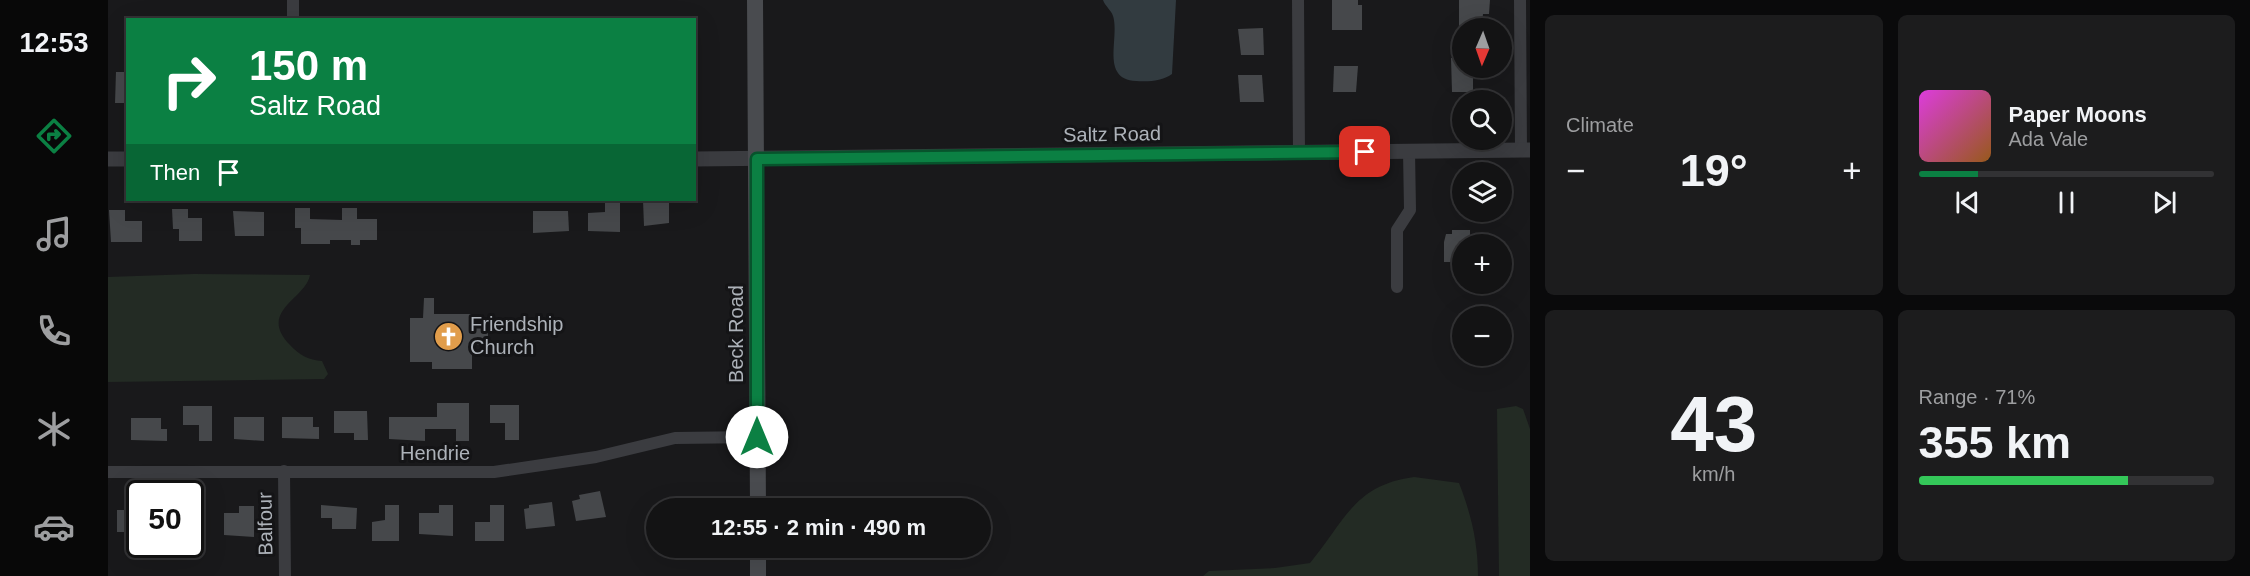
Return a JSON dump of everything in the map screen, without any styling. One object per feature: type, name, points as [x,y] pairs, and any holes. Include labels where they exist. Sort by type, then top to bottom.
[{"type":"main road","name":"Beck Road","points":[[755,0],[758,498]]},
{"type":"main road","points":[[758,558],[758,576]]},
{"type":"street","points":[[292,18],[293,0]]},
{"type":"street","points":[[1298,0],[1299,153]]},
{"type":"street","points":[[1520,0],[1526,150]]},
{"type":"street","name":"Saltz Road","points":[[696,159],[1526,150]]},
{"type":"street","points":[[1397,287],[1397,230],[1410,210],[1409,151]]},
{"type":"street","points":[[108,159],[126,159]]},
{"type":"street","name":"Hendrie","points":[[108,472],[494,472],[596,457],[675,438],[757,437]]},
{"type":"street","name":"Balfour","points":[[284,471],[285,576]]},
{"type":"shaded area","points":[[1103,0],[1176,0],[1172,74],[1160,80],[1136,81],[1125,79],[1118,73],[1114,56],[1115,25],[1113,16]]},
{"type":"shaded area","points":[[194,274],[310,275],[307,284],[286,306],[279,323],[281,333],[290,345],[304,356],[322,361],[328,374],[324,379],[108,382],[108,277]]},
{"type":"shaded area","points":[[1516,406],[1523,409],[1530,429],[1530,576],[1499,576],[1497,409]]},
{"type":"shaded area","points":[[1414,477],[1459,483],[1473,528],[1478,576],[1203,576],[1209,571],[1275,568],[1310,563],[1342,519],[1364,497],[1377,488],[1394,481]]},
{"type":"building","points":[[1332,0],[1358,0],[1358,5],[1362,5],[1362,30],[1332,30]]},
{"type":"building","points":[[1459,0],[1490,0],[1489,14],[1483,14],[1483,18],[1459,18]]},
{"type":"building","points":[[1263,28],[1264,55],[1241,55],[1238,29]]},
{"type":"building","points":[[1451,58],[1452,78],[1473,78],[1473,90],[1452,90],[1452,92]]},
{"type":"building","points":[[1334,66],[1358,66],[1356,92],[1333,92]]},
{"type":"building","points":[[116,72],[126,72],[126,103],[115,103]]},
{"type":"building","points":[[1238,75],[1262,75],[1264,102],[1240,102]]},
{"type":"building","points":[[605,201],[620,201],[620,232],[588,231],[588,213],[605,212]]},
{"type":"building","points":[[643,201],[669,202],[669,223],[644,226]]},
{"type":"building","points":[[295,208],[310,208],[310,219],[342,220],[342,208],[357,208],[357,219],[377,219],[377,240],[360,240],[360,245],[351,245],[351,240],[330,240],[330,244],[301,244],[301,228],[295,228]]},
{"type":"building","points":[[172,209],[188,209],[188,218],[202,218],[202,241],[179,241],[179,229],[173,229]]},
{"type":"building","points":[[109,210],[125,210],[125,221],[142,221],[142,242],[111,242]]},
{"type":"building","points":[[233,211],[264,212],[264,236],[235,236]]},
{"type":"building","points":[[533,211],[568,211],[569,231],[533,233]]},
{"type":"building","points":[[1452,230],[1470,230],[1470,234],[1452,234]]},
{"type":"building","points":[[1446,234],[1452,234],[1452,262],[1444,262]]},
{"type":"building","name":"Friendship Church","points":[[424,298],[434,298],[434,314],[482,314],[482,329],[488,329],[488,345],[472,345],[472,369],[432,369],[432,362],[410,362],[410,318],[423,318]]},
{"type":"building","points":[[437,403],[469,403],[469,441],[456,441],[456,429],[425,429],[425,441],[389,439],[389,417],[437,417]]},
{"type":"building","points":[[490,405],[519,405],[519,440],[505,440],[505,423],[490,423]]},
{"type":"building","points":[[183,406],[212,406],[212,441],[199,441],[199,425],[183,425]]},
{"type":"building","points":[[334,411],[367,411],[368,440],[354,440],[354,433],[334,433]]},
{"type":"building","points":[[234,417],[264,417],[264,441],[234,439]]},
{"type":"building","points":[[282,417],[313,417],[313,427],[319,427],[319,439],[282,438]]},
{"type":"building","points":[[131,418],[161,418],[161,429],[167,429],[167,441],[131,440]]},
{"type":"building","points":[[600,491],[606,517],[576,521],[572,501],[580,499],[579,495]]},
{"type":"building","points":[[552,502],[555,526],[526,529],[524,509],[529,508],[529,505]]},
{"type":"building","points":[[321,505],[357,508],[356,529],[332,529],[332,518],[321,518]]},
{"type":"building","points":[[385,505],[399,505],[399,541],[372,541],[372,522],[385,520]]},
{"type":"building","points":[[439,505],[453,505],[453,536],[419,534],[419,513],[439,513]]},
{"type":"building","points":[[490,505],[504,505],[504,541],[475,541],[475,522],[490,522]]},
{"type":"building","points":[[239,506],[254,506],[254,537],[224,535],[224,513],[239,513]]},
{"type":"building","points":[[117,510],[126,510],[126,532],[117,532]]},
{"type":"place","name":"Friendship Church","points":[[449,336]]},
{"type":"route","points":[[757,437],[757,159],[1365,152]]}]
